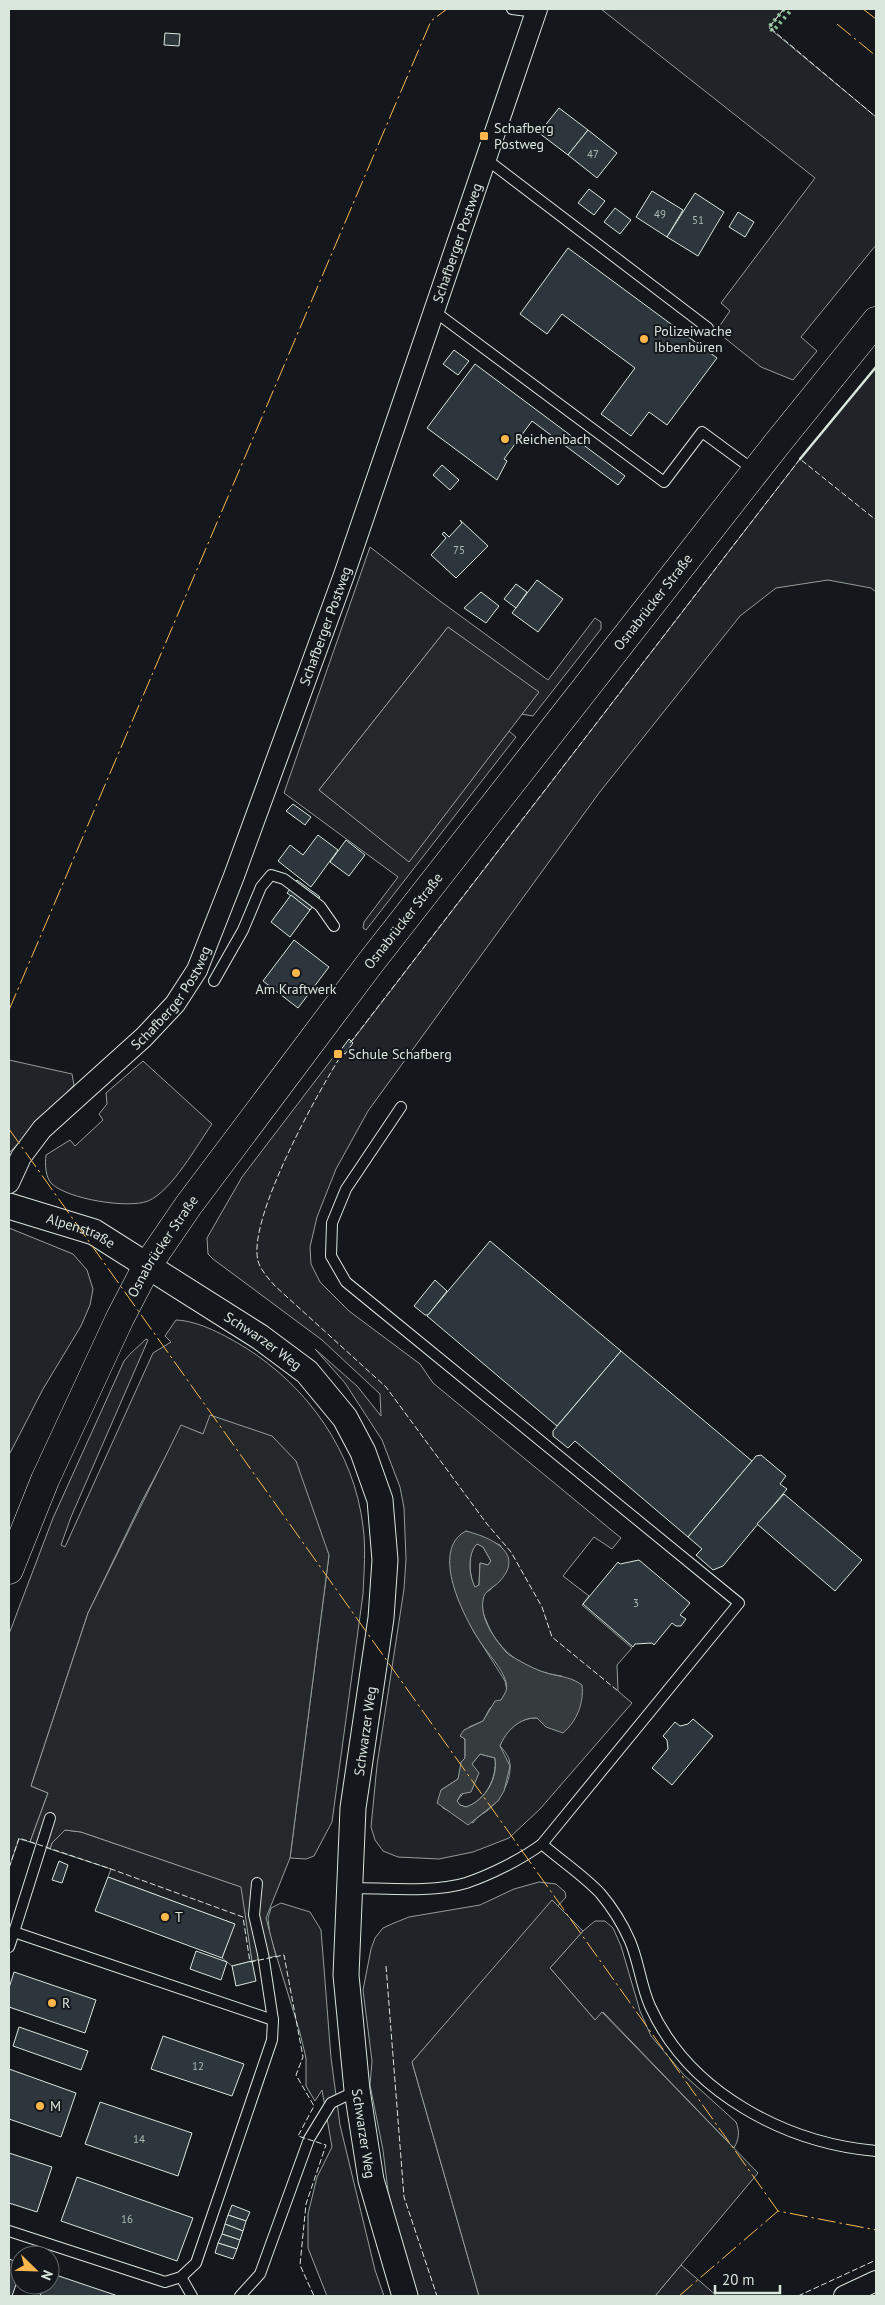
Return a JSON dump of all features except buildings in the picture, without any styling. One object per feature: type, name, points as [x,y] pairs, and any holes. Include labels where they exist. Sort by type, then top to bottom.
[{"type":"main road","name":"Osnabrücker Straße","points":[[9,1570],[45,1480],[120,1318],[147,1266],[222,1158],[349,990],[755,471],[876,321]]},
{"type":"street","name":"Schafberger Postweg","points":[[9,1183],[21,1157],[42,1129],[144,1037],[175,1004],[197,970],[234,876],[340,584],[537,10]]},
{"type":"street","name":"Alpenstraße","points":[[9,1206],[94,1232],[147,1266]]},
{"type":"street","name":"Schwarzer Weg","points":[[147,1266],[260,1337],[306,1372],[345,1418],[363,1452],[380,1500],[385,1560],[381,1618],[353,1808],[346,1975],[357,2090],[371,2180],[405,2296]]},
{"type":"street","points":[[844,2296],[876,2281]]},
{"type":"lane","points":[[512,9],[537,10]]},
{"type":"lane","points":[[486,159],[708,328]]},
{"type":"lane","points":[[434,311],[664,482],[702,432],[755,471]]},
{"type":"lane","points":[[214,981],[243,930],[261,887],[271,875],[284,879],[320,906],[334,926]]},
{"type":"lane","points":[[349,1888],[434,1887],[466,1883],[529,1853],[542,1844],[739,1603],[346,1282],[330,1256],[332,1224],[346,1190],[401,1107]]},
{"type":"lane","points":[[9,1947],[50,1818]]},
{"type":"lane","points":[[542,1844],[600,1893],[630,1941],[649,2005],[674,2047],[704,2077],[741,2107],[768,2122],[806,2138],[846,2149],[876,2151]]},
{"type":"lane","points":[[9,2231],[165,2282],[181,2277],[196,2264],[272,2040],[273,2020],[264,1958],[254,1915],[257,1883]]},
{"type":"lane","points":[[14,1932],[273,2020]]},
{"type":"lane","points":[[240,2296],[260,2274],[309,2139],[331,2103],[357,2090]]},
{"type":"lane","points":[[181,2277],[192,2296]]},
{"type":"shaded area","points":[[601,9],[784,9],[769,28],[876,117],[876,245],[801,337],[817,351],[793,380],[761,367],[716,331],[730,311],[721,303],[815,178]]},
{"type":"shaded area","points":[[876,367],[876,592],[871,588],[828,580],[776,588],[740,616],[599,793],[368,1111],[336,1169],[317,1217],[310,1247],[311,1264],[320,1282],[349,1311],[420,1364],[433,1383],[621,1538],[612,1549],[594,1537],[563,1576],[589,1596],[582,1605],[632,1648],[617,1665],[618,1691],[632,1703],[540,1809],[509,1838],[473,1852],[439,1859],[398,1857],[383,1851],[375,1840],[371,1827],[377,1765],[404,1589],[406,1559],[404,1508],[400,1487],[382,1440],[345,1383],[315,1349],[357,1386],[381,1416],[380,1394],[322,1340],[213,1259],[208,1254],[207,1238],[242,1177],[338,1051],[342,1054],[800,459]],"holes":[[[466,1531],[500,1545],[508,1560],[498,1581],[485,1594],[482,1601],[484,1615],[491,1632],[506,1651],[516,1659],[537,1670],[562,1676],[546,1727],[538,1718],[531,1718],[514,1726],[506,1735],[500,1746],[509,1759],[510,1773],[508,1780],[497,1801],[473,1823],[443,1808],[441,1790],[458,1779],[465,1758],[465,1739],[460,1736],[469,1727],[483,1721],[490,1708],[501,1700],[507,1691],[505,1681],[474,1632],[457,1596]]]},
{"type":"shaded area","points":[[370,547],[548,680],[595,618],[601,622],[601,629],[533,716],[521,714],[538,693],[448,627],[319,790],[409,861],[509,731],[516,737],[366,930],[363,928],[364,922],[398,877],[284,793]]},
{"type":"shaded area","points":[[448,627],[539,692],[409,862],[319,790]]},
{"type":"shaded area","points":[[9,1060],[72,1074],[74,1085],[9,1153]]},
{"type":"shaded area","points":[[143,1061],[212,1124],[175,1178],[157,1196],[148,1201],[127,1204],[84,1198],[71,1194],[52,1184],[47,1174],[46,1155],[70,1140],[75,1146],[103,1120],[99,1114],[107,1104],[106,1093]]},
{"type":"shaded area","points":[[9,1228],[73,1254],[87,1270],[93,1289],[90,1305],[81,1326],[43,1389],[9,1455]]},
{"type":"shaded area","points":[[176,1320],[203,1326],[230,1339],[268,1364],[289,1382],[308,1402],[324,1424],[350,1472],[363,1526],[363,1594],[332,1822],[314,1856],[306,1859],[290,1858],[329,1555],[203,1434],[182,1426],[142,1501],[88,1613],[31,1786],[48,1793],[30,1842],[19,1839],[9,1868],[9,1634],[53,1518],[124,1361],[146,1339],[148,1340],[71,1517],[61,1545],[65,1547],[153,1353],[171,1342],[165,1336]]},
{"type":"shaded area","points":[[210,1415],[272,1436],[296,1461],[329,1555],[290,1858],[266,1918],[276,1956],[252,1961],[241,1887],[81,1832],[65,1830],[52,1843],[50,1849],[30,1842],[48,1793],[31,1786],[88,1613],[181,1425],[203,1434]]},
{"type":"shaded area","points":[[466,1531],[494,1542],[507,1554],[509,1562],[507,1571],[500,1581],[487,1591],[483,1600],[484,1614],[489,1628],[506,1652],[538,1670],[570,1679],[582,1685],[581,1705],[576,1717],[563,1733],[546,1727],[537,1718],[519,1722],[510,1730],[500,1746],[510,1766],[504,1791],[498,1801],[468,1825],[437,1803],[441,1790],[458,1779],[461,1762],[465,1758],[465,1739],[460,1736],[464,1730],[483,1721],[495,1701],[501,1700],[507,1685],[502,1672],[474,1632],[459,1602],[450,1568],[450,1553],[455,1540]],"holes":[[[477,1544],[483,1547],[491,1561],[488,1565],[480,1563],[479,1585],[475,1587],[471,1577],[470,1559]],[[480,1754],[495,1758],[495,1773],[485,1794],[466,1807],[460,1805],[457,1801],[461,1794],[471,1792],[479,1773],[472,1764]]]},
{"type":"shaded area","points":[[477,1543],[483,1547],[491,1561],[488,1565],[480,1563],[479,1585],[475,1588],[471,1577],[470,1559]]},
{"type":"shaded area","points":[[480,1754],[495,1758],[494,1773],[489,1787],[484,1794],[473,1804],[466,1807],[460,1805],[457,1801],[475,1779],[472,1764]]},
{"type":"shaded area","points":[[65,1830],[81,1832],[242,1887],[252,1961],[232,1966],[222,1958],[234,1924],[108,1877],[111,1869],[50,1849],[52,1843]]},
{"type":"shaded area","points":[[539,1882],[556,1884],[565,1892],[566,1897],[558,1906],[552,1901],[412,2062],[479,2296],[414,2296],[388,2191],[383,2150],[370,2085],[372,2061],[363,1990],[371,1949],[375,1938],[383,1928],[409,1917],[480,1905],[514,1889]]},
{"type":"shaded area","points":[[552,1900],[583,1931],[550,1968],[595,2020],[602,2012],[758,2173],[655,2296],[479,2296],[412,2062]]},
{"type":"shaded area","points":[[281,1903],[310,1912],[321,1930],[331,2058],[340,2125],[375,2270],[384,2296],[327,2296],[308,2248],[308,2214],[317,2177],[332,2147],[322,2090],[315,2101],[306,2086],[306,2058],[270,1935],[268,1918],[271,1908]]},
{"type":"shaded area","points":[[595,1921],[605,1921],[613,1928],[621,1946],[640,2011],[651,2036],[684,2075],[736,2122],[738,2135],[734,2148],[603,2012],[595,2020],[550,1968],[583,1931]]},
{"type":"shaded area","points":[[681,2265],[717,2296],[655,2296]]},
{"type":"hedge","points":[[784,9],[769,27],[773,31],[792,9]]},
{"type":"fence","points":[[784,9],[769,27],[876,117]]},
{"type":"fence","points":[[350,1043],[800,459],[876,520]]},
{"type":"fence","points":[[344,1051],[303,1122],[274,1185],[263,1215],[258,1241],[259,1265],[275,1286],[386,1387],[487,1524],[511,1552],[542,1607],[552,1637],[618,1691]]},
{"type":"fence","points":[[9,1868],[19,1838],[243,1917],[250,1962],[284,1955],[303,2057],[296,2075],[314,2106],[298,2136],[326,2145],[306,2204],[300,2265],[314,2296]]},
{"type":"fence","points":[[386,1966],[404,2197],[437,2296]]},
{"type":"fence","points":[[798,2296],[876,2260]]},
{"type":"wall","points":[[800,459],[876,367]]},
{"type":"power","points":[[9,1010],[431,21],[447,9]]},
{"type":"power","points":[[863,9],[876,19]]},
{"type":"power","points":[[837,24],[876,56]]},
{"type":"power","points":[[9,1129],[778,2211],[876,2230]]},
{"type":"power","points":[[679,2296],[778,2211]]},
{"type":"place","name":"Schafberg Postweg","points":[[484,136]]},
{"type":"place","name":"Polizeiwache Ibbenbüren","points":[[644,339]]},
{"type":"place","name":"Reichenbach","points":[[505,439]]},
{"type":"place","name":"Am Kraftwerk","points":[[296,973]]},
{"type":"place","name":"Schule Schafberg","points":[[338,1054]]},
{"type":"place","name":"T","points":[[165,1917]]},
{"type":"place","name":"R","points":[[52,2003]]},
{"type":"place","name":"M","points":[[40,2106]]}]
